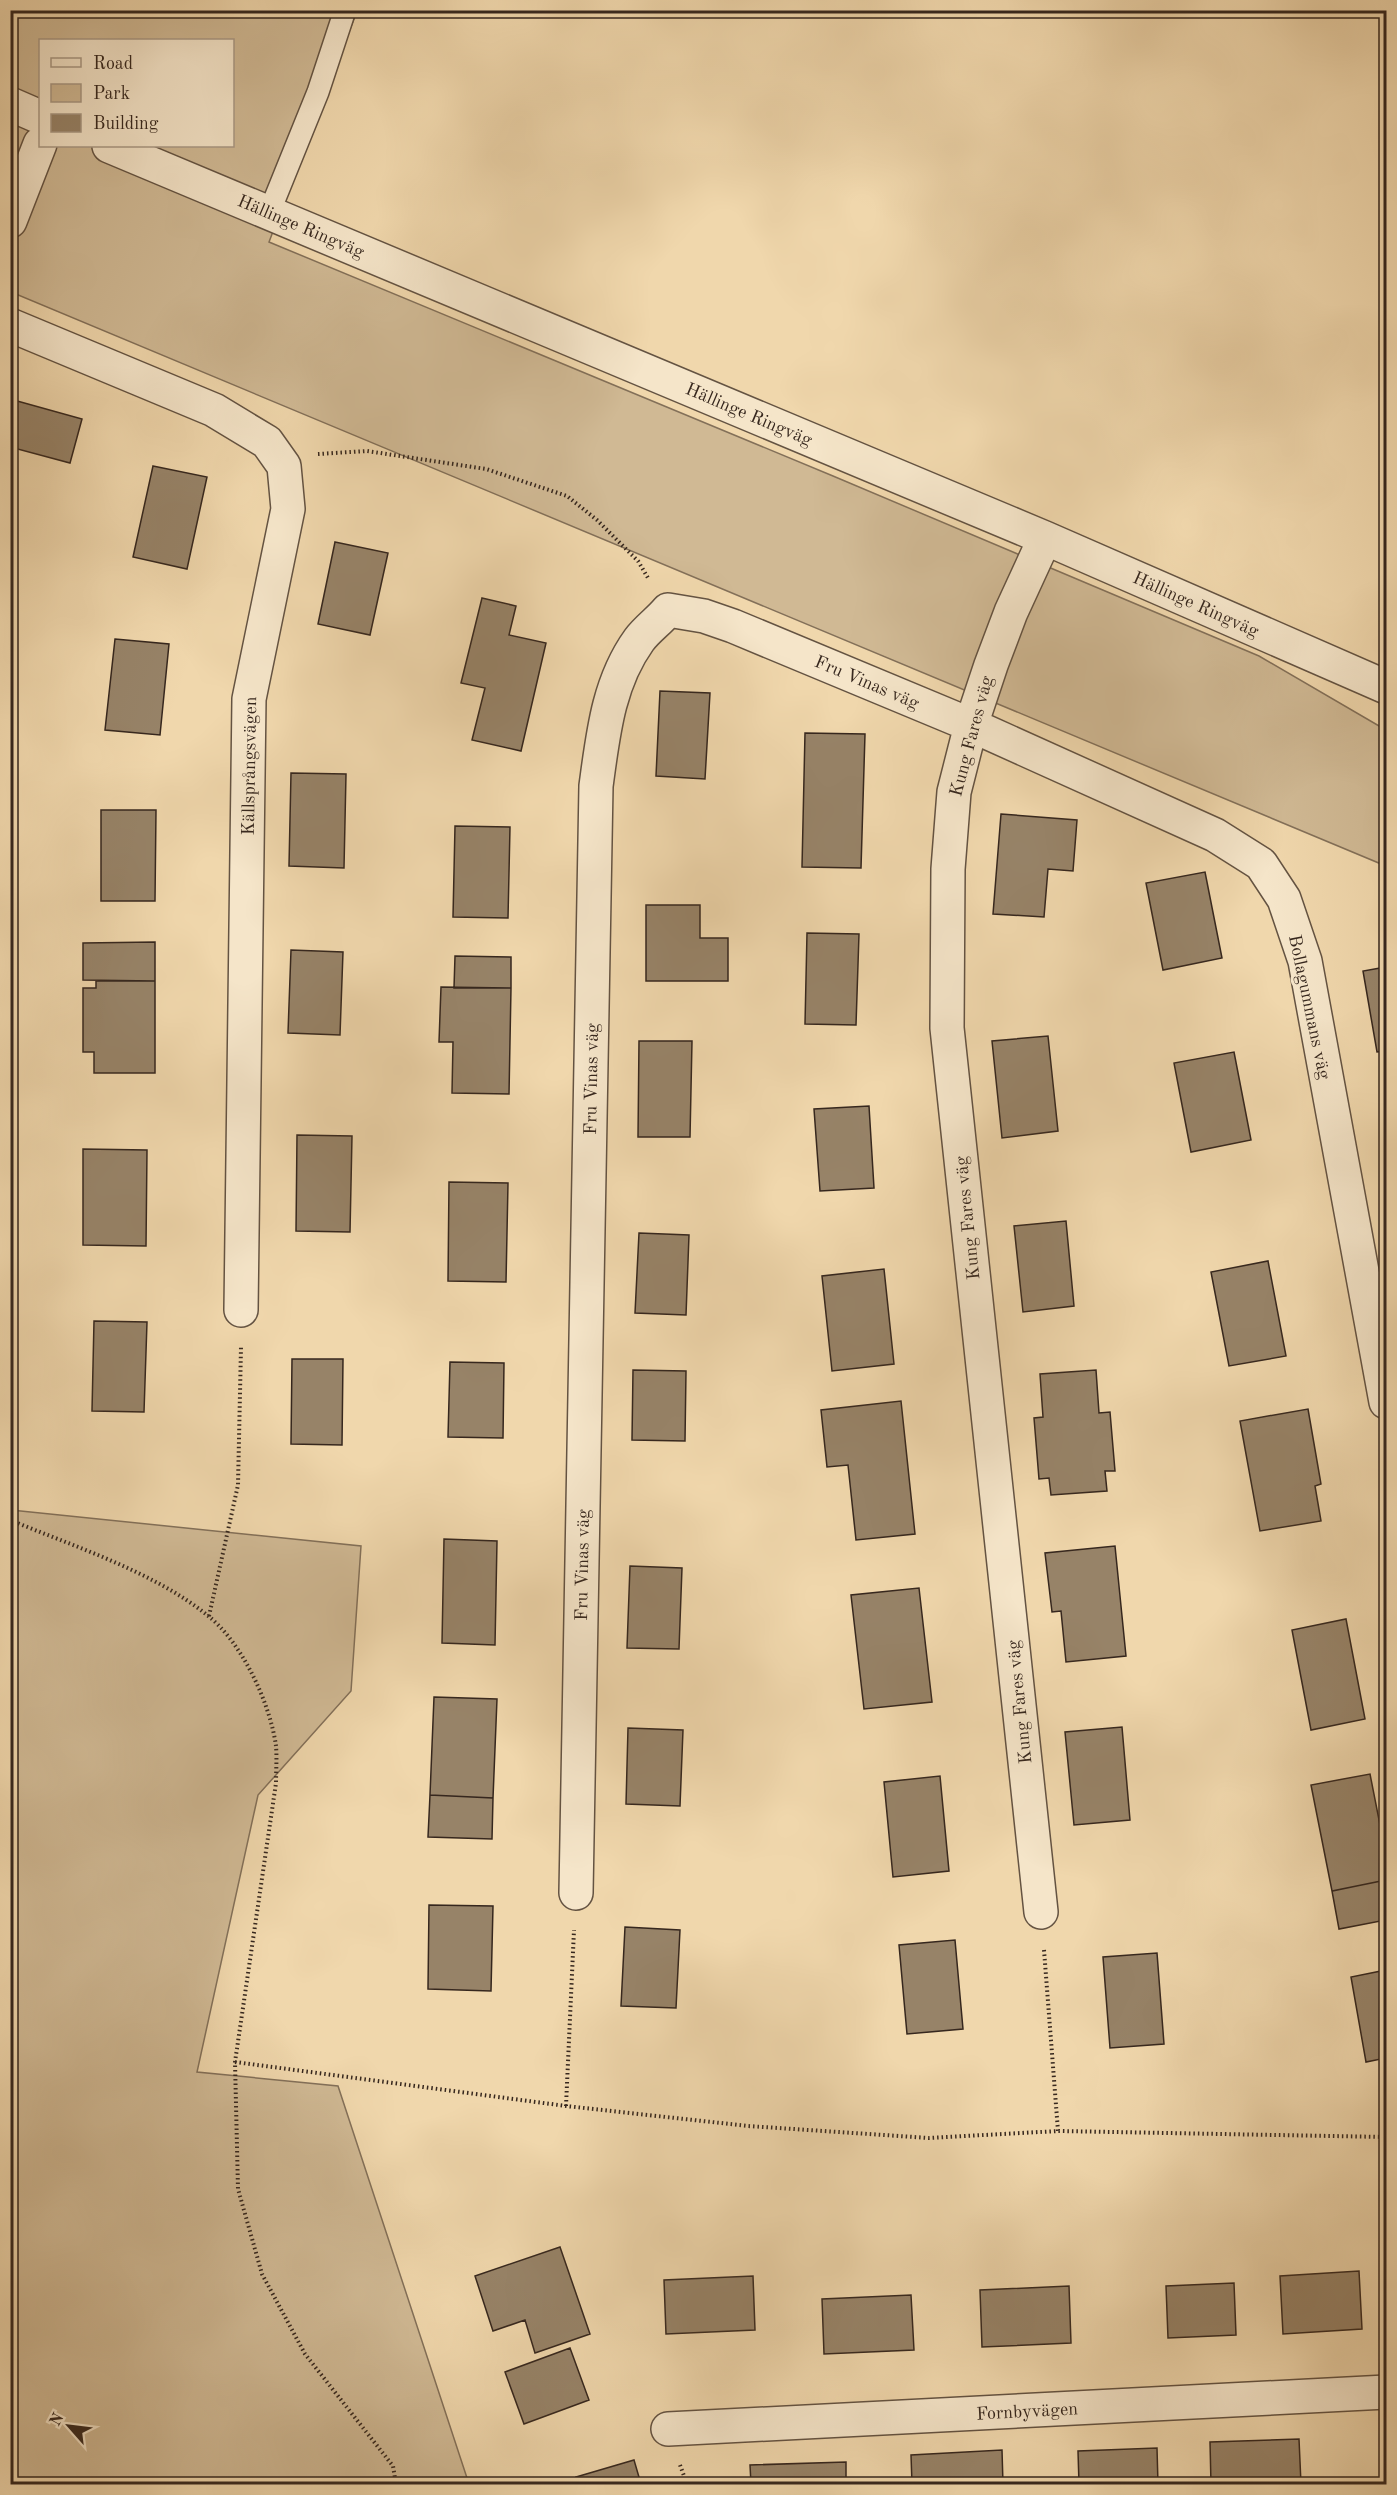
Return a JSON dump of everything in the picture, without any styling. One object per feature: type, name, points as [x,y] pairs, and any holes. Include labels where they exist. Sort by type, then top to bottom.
[{"type":"street","points":[[10,104],[39,117]]},
{"type":"street","points":[[10,221],[39,147]]},
{"type":"street","name":"Hällinge Ringväg","points":[[111,147],[1045,538],[1386,687]]},
{"type":"street","points":[[10,325],[214,410],[267,442],[284,466]]},
{"type":"street","name":"Källsprångsvägen","points":[[241,1310],[249,699],[288,509],[284,466]]},
{"type":"street","name":"Kung Fares väg","points":[[1041,1912],[947,1028],[948,869],[954,792],[971,725],[1011,612],[1045,538]]},
{"type":"street","name":"Fru Vinas väg","points":[[576,1893],[596,786],[604,721],[617,679],[640,639],[668,610],[704,616],[733,626],[971,725]]},
{"type":"street","name":"Bollagummans väg","points":[[971,725],[1215,835],[1261,864],[1284,899],[1305,961],[1386,1402]]},
{"type":"street","name":"Fornbyvägen","points":[[668,2429],[1386,2392]]},
{"type":"lane","points":[[269,213],[318,92],[345,10]]},
{"type":"path","points":[[284,466],[322,453],[367,451],[486,470],[567,496],[597,520],[638,561],[668,610]]},
{"type":"path","points":[[209,1616],[238,1485],[241,1310]]},
{"type":"path","points":[[10,1520],[151,1581],[209,1616],[244,1660],[259,1689],[276,1746],[276,1783],[236,2062],[238,2189],[262,2274],[305,2354],[393,2466],[396,2484]]},
{"type":"path","points":[[566,2106],[576,1893]]},
{"type":"path","points":[[1041,1912],[1058,2132]]},
{"type":"path","points":[[236,2062],[566,2106],[748,2126],[929,2139],[1058,2132],[1386,2137]]},
{"type":"green space","points":[[10,11],[357,11],[269,242],[1259,656],[1386,730],[1386,866],[11,292]]},
{"type":"green space","points":[[11,1510],[361,1546],[351,1691],[258,1795],[197,2072],[338,2086],[469,2484],[11,2484]]},
{"type":"building","points":[[10,399],[82,419],[70,463],[10,447]]},
{"type":"building","points":[[153,466],[207,477],[187,569],[133,557]]},
{"type":"building","points":[[335,542],[388,553],[370,635],[318,624]]},
{"type":"building","points":[[482,598],[516,606],[509,635],[546,643],[521,751],[472,740],[485,688],[461,683]]},
{"type":"building","points":[[115,639],[169,644],[160,735],[105,730]]},
{"type":"building","points":[[660,691],[710,693],[705,779],[656,776]]},
{"type":"building","points":[[805,733],[865,734],[861,868],[802,867]]},
{"type":"building","points":[[291,773],[346,774],[344,868],[289,866]]},
{"type":"building","points":[[101,810],[156,810],[155,901],[101,901]]},
{"type":"building","points":[[1001,814],[1077,820],[1073,871],[1048,869],[1044,917],[993,914]]},
{"type":"building","points":[[455,826],[510,827],[508,918],[453,917]]},
{"type":"building","points":[[1205,872],[1222,958],[1163,970],[1146,883]]},
{"type":"building","points":[[646,905],[700,905],[700,938],[728,938],[728,981],[646,981]]},
{"type":"building","points":[[807,933],[859,934],[856,1025],[805,1024]]},
{"type":"building","points":[[155,942],[155,981],[83,980],[83,943]]},
{"type":"building","points":[[291,950],[343,952],[340,1035],[288,1033]]},
{"type":"building","points":[[455,956],[511,957],[511,988],[454,988]]},
{"type":"building","points":[[1386,967],[1386,1051],[1377,1052],[1363,971]]},
{"type":"building","points":[[96,981],[155,981],[155,1073],[94,1073],[94,1052],[83,1052],[83,988],[96,988]]},
{"type":"building","points":[[441,987],[511,988],[509,1094],[452,1093],[453,1042],[439,1042]]},
{"type":"building","points":[[1048,1036],[1058,1131],[1002,1138],[992,1041]]},
{"type":"building","points":[[639,1041],[692,1041],[690,1137],[638,1137]]},
{"type":"building","points":[[1234,1052],[1251,1140],[1191,1152],[1174,1063]]},
{"type":"building","points":[[869,1106],[874,1188],[820,1191],[814,1109]]},
{"type":"building","points":[[297,1135],[352,1136],[350,1232],[296,1231]]},
{"type":"building","points":[[83,1149],[147,1150],[146,1246],[83,1245]]},
{"type":"building","points":[[449,1182],[508,1183],[506,1282],[448,1281]]},
{"type":"building","points":[[1066,1221],[1074,1306],[1023,1312],[1014,1226]]},
{"type":"building","points":[[639,1233],[689,1235],[686,1315],[635,1313]]},
{"type":"building","points":[[1268,1261],[1286,1356],[1229,1366],[1211,1272]]},
{"type":"building","points":[[884,1269],[894,1364],[832,1371],[822,1276]]},
{"type":"building","points":[[94,1321],[147,1322],[144,1412],[92,1411]]},
{"type":"building","points":[[292,1359],[343,1359],[342,1445],[291,1444]]},
{"type":"building","points":[[450,1362],[504,1363],[503,1438],[448,1437]]},
{"type":"building","points":[[633,1370],[686,1371],[685,1441],[632,1440]]},
{"type":"building","points":[[1096,1370],[1099,1413],[1110,1412],[1115,1471],[1105,1471],[1107,1491],[1051,1495],[1049,1478],[1039,1479],[1034,1418],[1043,1417],[1040,1374]]},
{"type":"building","points":[[901,1401],[915,1534],[856,1540],[848,1465],[827,1467],[821,1410]]},
{"type":"building","points":[[1308,1409],[1321,1484],[1315,1486],[1321,1521],[1260,1531],[1240,1421]]},
{"type":"building","points":[[444,1539],[497,1541],[495,1645],[442,1643]]},
{"type":"building","points":[[1115,1546],[1126,1656],[1066,1662],[1061,1611],[1052,1612],[1045,1553]]},
{"type":"building","points":[[630,1566],[682,1568],[679,1649],[627,1648]]},
{"type":"building","points":[[919,1588],[932,1702],[864,1709],[851,1595]]},
{"type":"building","points":[[1346,1619],[1365,1719],[1311,1730],[1292,1630]]},
{"type":"building","points":[[434,1697],[497,1699],[493,1798],[430,1795]]},
{"type":"building","points":[[1122,1727],[1130,1820],[1074,1825],[1065,1732]]},
{"type":"building","points":[[628,1728],[683,1730],[680,1806],[626,1804]]},
{"type":"building","points":[[1370,1774],[1380,1825],[1386,1824],[1386,1880],[1332,1891],[1311,1785]]},
{"type":"building","points":[[940,1776],[949,1871],[893,1877],[884,1782]]},
{"type":"building","points":[[430,1795],[493,1798],[492,1839],[428,1837]]},
{"type":"building","points":[[1386,1880],[1386,1920],[1339,1929],[1332,1891]]},
{"type":"building","points":[[429,1905],[493,1906],[491,1991],[428,1989]]},
{"type":"building","points":[[625,1927],[680,1930],[676,2008],[621,2006]]},
{"type":"building","points":[[955,1940],[963,2029],[907,2034],[899,1945]]},
{"type":"building","points":[[1157,1953],[1164,2044],[1110,2048],[1103,1957]]},
{"type":"building","points":[[1386,1970],[1386,2058],[1366,2062],[1351,1977]]},
{"type":"building","points":[[560,2247],[590,2334],[535,2353],[525,2320],[493,2331],[475,2276]]},
{"type":"building","points":[[1359,2271],[1362,2329],[1283,2334],[1280,2276]]},
{"type":"building","points":[[753,2276],[755,2330],[666,2334],[664,2280]]},
{"type":"building","points":[[1234,2283],[1236,2335],[1168,2338],[1166,2286]]},
{"type":"building","points":[[1069,2286],[1071,2343],[982,2347],[980,2290]]},
{"type":"building","points":[[911,2295],[914,2350],[824,2354],[822,2299]]},
{"type":"building","points":[[570,2348],[589,2400],[524,2424],[505,2372]]},
{"type":"building","points":[[1299,2439],[1301,2484],[1211,2484],[1210,2442]]},
{"type":"building","points":[[1157,2448],[1158,2484],[1079,2484],[1078,2451]]},
{"type":"building","points":[[1002,2450],[1003,2484],[912,2484],[911,2455]]},
{"type":"building","points":[[634,2460],[641,2484],[579,2484],[576,2477]]},
{"type":"building","points":[[846,2462],[846,2484],[751,2484],[750,2465]]}]
